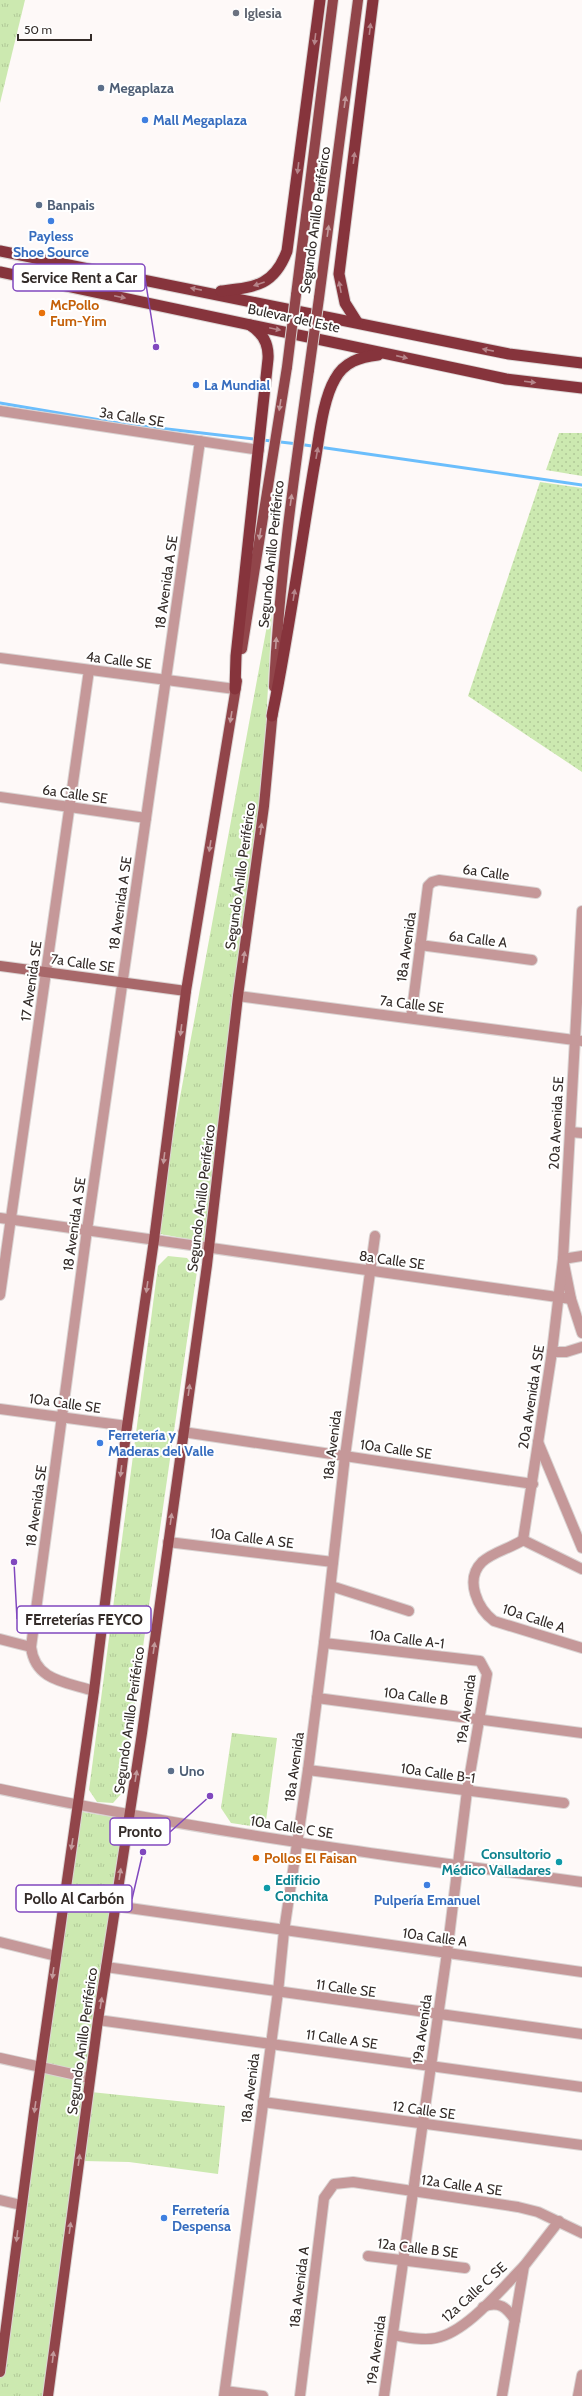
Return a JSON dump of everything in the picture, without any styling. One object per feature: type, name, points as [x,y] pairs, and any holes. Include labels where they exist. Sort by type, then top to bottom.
[{"type":"highway","points":[[212,292],[261,284],[275,275],[285,258],[320,0]]},
{"type":"highway","points":[[357,322],[345,303],[339,274],[374,0]]},
{"type":"highway","name":"Bulevar del Este","points":[[0,251],[212,292],[509,354],[582,364]]},
{"type":"highway","name":"Bulevar del Este","points":[[0,272],[506,379],[582,388]]},
{"type":"highway","points":[[235,689],[236,656],[259,450],[268,353],[263,337],[246,323]]},
{"type":"highway","points":[[272,716],[287,644],[310,489],[329,391],[340,372],[352,362],[366,356],[387,354]]},
{"type":"main road","name":"Segundo Anillo Periférico","points":[[0,2372],[21,2205],[94,1691],[127,1426],[154,1240],[186,991],[287,367],[333,0]]},
{"type":"main road","name":"Segundo Anillo Periférico","points":[[48,2396],[98,2020],[130,1815],[208,1248],[238,996],[264,806],[272,716],[280,588],[358,0]]},
{"type":"main road","name":"7a Calle SE","points":[[0,966],[186,991]]},
{"type":"street","name":"3a Calle SE","points":[[0,411],[259,450]]},
{"type":"street","name":"18 Avenida A SE","points":[[62,1416],[122,982],[200,441]]},
{"type":"street","name":"4a Calle SE","points":[[0,658],[235,689]]},
{"type":"street","name":"17 Avenida SE","points":[[0,1295],[89,670]]},
{"type":"street","name":"6a Calle SE","points":[[0,797],[146,818]]},
{"type":"street","name":"6a Calle","points":[[432,882],[439,880],[536,893]]},
{"type":"street","name":"18a Avenida","points":[[411,1018],[428,886],[432,882]]},
{"type":"street","name":"20a Avenida SE","points":[[582,911],[578,1040],[570,1132],[564,1259],[571,1299],[582,1333]]},
{"type":"street","name":"6a Calle A","points":[[420,945],[532,960]]},
{"type":"street","name":"7a Calle SE","points":[[238,996],[578,1040]]},
{"type":"street","points":[[570,1132],[582,1133]]},
{"type":"street","points":[[0,1218],[154,1240]]},
{"type":"street","name":"18a Avenida","points":[[224,2394],[278,1992],[284,1931],[308,1770],[331,1586],[332,1562],[345,1456],[375,1236]]},
{"type":"street","name":"8a Calle SE","points":[[154,1240],[571,1299]]},
{"type":"street","points":[[564,1259],[582,1256]]},
{"type":"street","name":"20a Avenida A SE","points":[[523,1540],[533,1484],[564,1259]]},
{"type":"street","points":[[552,1352],[566,1352],[582,1347]]},
{"type":"street","name":"10a Calle SE","points":[[0,1409],[62,1416],[127,1426]]},
{"type":"street","name":"18 Avenida SE","points":[[31,1647],[62,1416]]},
{"type":"street","name":"10a Calle SE","points":[[183,1432],[533,1484]]},
{"type":"street","points":[[538,1442],[582,1548]]},
{"type":"street","points":[[523,1540],[582,1569]]},
{"type":"street","name":"10a Calle A","points":[[523,1540],[482,1562],[476,1575],[474,1588],[477,1601],[484,1614],[494,1621],[582,1648]]},
{"type":"street","name":"10a Calle A SE","points":[[168,1542],[332,1562]]},
{"type":"street","points":[[331,1586],[409,1611]]},
{"type":"street","points":[[0,1639],[31,1647],[32,1660],[44,1674],[94,1691]]},
{"type":"street","name":"10a Calle A-1","points":[[324,1643],[480,1661],[484,1667]]},
{"type":"street","name":"19a Avenida","points":[[384,2396],[447,1953],[467,1791],[487,1674],[484,1667]]},
{"type":"street","name":"10a Calle B","points":[[317,1698],[480,1718],[582,1733]]},
{"type":"street","name":"10a Calle B-1","points":[[308,1770],[564,1803]]},
{"type":"street","name":"10a Calle C SE","points":[[0,1790],[78,1806],[297,1843],[582,1882]]},
{"type":"street","name":"10a Calle A","points":[[115,1906],[582,1972]]},
{"type":"street","points":[[0,1942],[56,1956]]},
{"type":"street","name":"11 Calle SE","points":[[106,1967],[438,2015],[582,2034]]},
{"type":"street","name":"11 Calle A SE","points":[[98,2020],[582,2088]]},
{"type":"street","points":[[0,2058],[40,2069],[90,2078]]},
{"type":"street","name":"12 Calle SE","points":[[263,2102],[582,2145]]},
{"type":"street","name":"12a Calle A SE","points":[[334,2184],[353,2182],[518,2207],[538,2212],[582,2233]]},
{"type":"street","name":"18a Avenida A","points":[[300,2396],[324,2198],[334,2184]]},
{"type":"street","points":[[0,2200],[21,2205]]},
{"type":"street","name":"12a Calle C SE","points":[[393,2335],[425,2339],[444,2336],[453,2332],[481,2308],[524,2266],[559,2221]]},
{"type":"street","name":"12a Calle B SE","points":[[368,2256],[465,2268]]},
{"type":"street","points":[[502,2396],[524,2266]]},
{"type":"street","points":[[481,2308],[493,2304],[502,2306],[510,2311],[514,2320]]},
{"type":"street","points":[[578,2396],[582,2375]]},
{"type":"street","points":[[224,2394],[263,2396]]},
{"type":"green space","points":[[0,0],[25,0],[0,103]]},
{"type":"green space","points":[[559,433],[582,433],[582,476],[546,470]]},
{"type":"green space","points":[[540,482],[582,488],[582,772],[468,696]]},
{"type":"green space","points":[[273,593],[261,818],[234,995],[204,1242],[155,1233]]},
{"type":"green space","points":[[168,1256],[187,1258],[197,1271],[122,1793],[113,1803],[97,1802],[89,1790],[158,1266]]},
{"type":"green space","points":[[232,1733],[277,1738],[265,1828],[231,1823],[221,1808]]},
{"type":"green space","points":[[77,1811],[125,1819],[89,2077],[41,2067]]},
{"type":"green space","points":[[41,2070],[89,2079],[48,2396],[0,2396],[0,2375]]},
{"type":"green space","points":[[91,2092],[225,2106],[218,2174],[129,2162],[83,2161]]},
{"type":"waterway","points":[[0,403],[124,424],[298,444],[582,485]]},
{"type":"place","name":"Iglesia","points":[[236,13]]},
{"type":"place","name":"Megaplaza","points":[[101,88]]},
{"type":"place","name":"Mall Megaplaza","points":[[145,120]]},
{"type":"place","name":"Banpais","points":[[39,205]]},
{"type":"place","name":"Payless Shoe Source","points":[[51,221]]},
{"type":"place","name":"McPollo Fum-Yim","points":[[42,313]]},
{"type":"place","name":"Service Rent a Car","points":[[156,347]]},
{"type":"place","name":"La Mundial","points":[[196,385]]},
{"type":"place","name":"Ferretería y Maderas del Valle","points":[[100,1443]]},
{"type":"place","name":"FErreterías FEYCO","points":[[14,1562]]},
{"type":"place","name":"Uno","points":[[171,1771]]},
{"type":"place","name":"Pronto","points":[[210,1796]]},
{"type":"place","name":"Pollo Al Carbón","points":[[143,1852]]},
{"type":"place","name":"Pollos El Faisan","points":[[256,1858]]},
{"type":"place","name":"Consultorio Médico Valladares","points":[[559,1862]]},
{"type":"place","name":"Pulpería Emanuel","points":[[427,1885]]},
{"type":"place","name":"Edificio Conchita","points":[[267,1888]]},
{"type":"place","name":"Ferretería Despensa","points":[[164,2218]]}]
